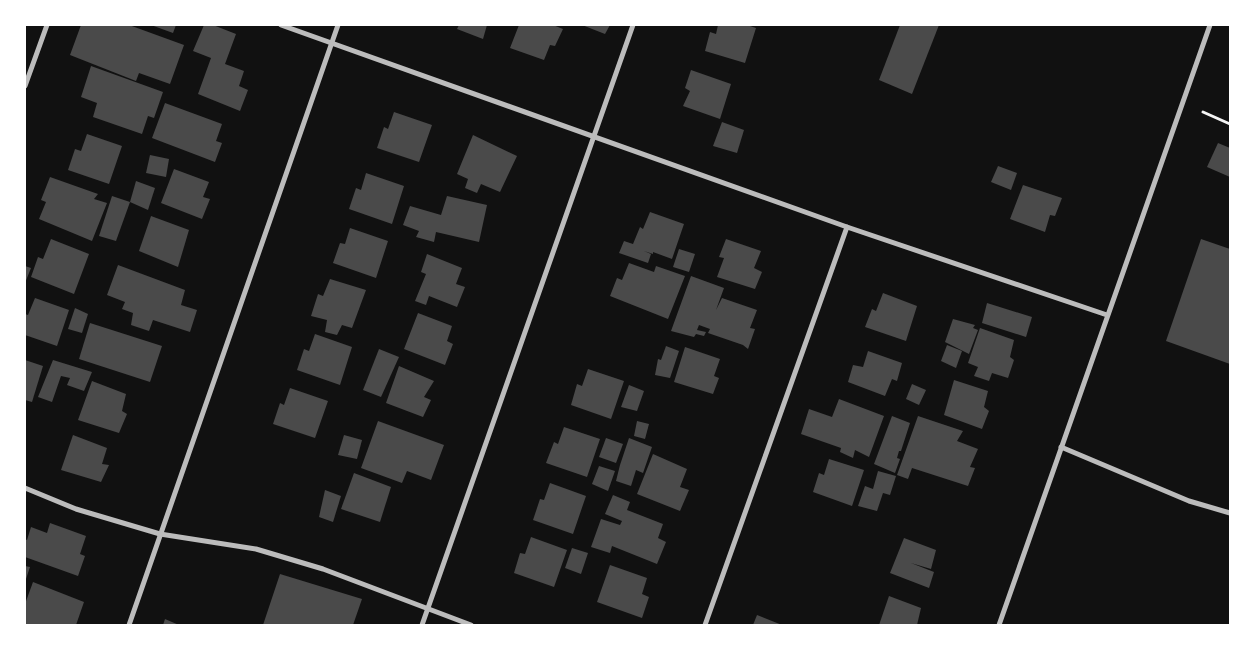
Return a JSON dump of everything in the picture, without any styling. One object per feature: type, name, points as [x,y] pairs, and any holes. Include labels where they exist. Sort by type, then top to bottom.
[{"type":"street","points":[[25,86],[47,25]]},
{"type":"street","points":[[280,25],[593,137],[1107,315]]},
{"type":"street","points":[[128,625],[338,25]]},
{"type":"street","points":[[422,625],[633,25]]},
{"type":"street","points":[[999,625],[1210,25]]},
{"type":"street","points":[[705,625],[847,226]]},
{"type":"street","points":[[1061,447],[1189,501],[1230,513]]},
{"type":"street","points":[[25,488],[76,509],[160,534],[256,550],[323,569],[471,625]]},
{"type":"path","points":[[1182,102],[1230,124]]},
{"type":"building","points":[[81,25],[129,25],[184,45],[170,84],[139,73],[136,81],[70,55]]},
{"type":"building","points":[[151,25],[176,25],[173,33]]},
{"type":"building","points":[[204,25],[213,25],[236,34],[225,64],[244,71],[239,86],[248,90],[240,111],[198,94],[211,58],[193,51]]},
{"type":"building","points":[[459,25],[487,25],[483,39],[457,29]]},
{"type":"building","points":[[519,25],[553,25],[563,29],[555,46],[550,45],[544,60],[510,48]]},
{"type":"building","points":[[582,25],[610,25],[605,34]]},
{"type":"building","points":[[718,25],[747,25],[756,28],[745,63],[705,51],[710,32],[716,34]]},
{"type":"building","points":[[900,25],[939,25],[912,94],[879,80]]},
{"type":"building","points":[[91,66],[163,92],[154,118],[148,116],[142,134],[93,117],[97,103],[81,97]]},
{"type":"building","points":[[691,70],[731,84],[720,119],[683,106],[690,91],[685,88]]},
{"type":"building","points":[[165,103],[222,124],[216,141],[222,143],[215,162],[152,138]]},
{"type":"building","points":[[394,112],[432,125],[419,162],[377,148],[384,127],[388,129]]},
{"type":"building","points":[[722,122],[744,130],[737,153],[713,146]]},
{"type":"building","points":[[87,134],[122,146],[109,184],[68,170],[75,149],[81,151]]},
{"type":"building","points":[[473,135],[517,156],[500,192],[481,184],[477,193],[465,188],[468,179],[457,174]]},
{"type":"building","points":[[1218,143],[1230,148],[1230,177],[1207,167]]},
{"type":"building","points":[[150,155],[169,159],[166,177],[146,173]]},
{"type":"building","points":[[998,166],[1017,173],[1011,190],[991,182]]},
{"type":"building","points":[[174,169],[209,182],[203,197],[210,199],[202,219],[161,203]]},
{"type":"building","points":[[366,173],[404,186],[392,224],[349,209],[356,188],[361,190]]},
{"type":"building","points":[[50,177],[98,194],[94,199],[107,203],[92,241],[39,219],[46,202],[41,200]]},
{"type":"building","points":[[136,181],[155,188],[148,210],[130,202]]},
{"type":"building","points":[[1023,185],[1062,198],[1055,216],[1050,215],[1045,232],[1010,219]]},
{"type":"building","points":[[112,196],[130,202],[116,241],[99,236]]},
{"type":"building","points":[[447,196],[487,205],[479,242],[436,232],[434,242],[416,237],[419,231],[403,225],[410,206],[441,215]]},
{"type":"building","points":[[650,212],[684,224],[672,259],[653,252],[653,254],[644,251],[651,254],[648,263],[619,253],[624,241],[633,244],[640,227],[643,229]]},
{"type":"building","points":[[151,216],[189,230],[178,267],[139,251]]},
{"type":"building","points":[[350,228],[388,241],[376,278],[333,263],[340,243],[345,244]]},
{"type":"building","points":[[51,239],[89,254],[74,294],[31,277],[38,257],[43,259]]},
{"type":"building","points":[[726,239],[761,251],[754,268],[762,272],[755,289],[717,277],[724,258],[719,257]]},
{"type":"building","points":[[1201,239],[1230,249],[1230,364],[1166,341]]},
{"type":"building","points":[[679,249],[695,254],[689,272],[673,267]]},
{"type":"building","points":[[427,254],[462,268],[456,284],[465,287],[457,307],[429,296],[426,305],[415,301],[426,274],[421,272]]},
{"type":"building","points":[[629,263],[654,272],[656,266],[685,276],[668,319],[610,296],[617,278],[622,280]]},
{"type":"building","points":[[118,265],[185,290],[181,305],[197,310],[190,332],[153,320],[149,331],[131,325],[133,313],[122,309],[125,302],[107,295]]},
{"type":"building","points":[[25,266],[31,268],[25,283]]},
{"type":"building","points":[[691,276],[724,288],[716,310],[722,298],[757,310],[750,328],[755,329],[748,349],[743,345],[708,333],[710,329],[699,325],[697,330],[706,332],[704,336],[696,334],[694,337],[671,331]]},
{"type":"building","points":[[330,279],[366,290],[352,328],[342,325],[337,335],[325,332],[327,320],[311,316],[318,294],[323,296]]},
{"type":"building","points":[[883,293],[917,306],[906,341],[865,327],[872,309],[876,311]]},
{"type":"building","points":[[35,298],[69,310],[57,346],[25,335],[25,314],[28,315]]},
{"type":"building","points":[[987,303],[1032,317],[1026,337],[982,323]]},
{"type":"building","points":[[75,308],[88,314],[82,333],[68,329]]},
{"type":"building","points":[[418,313],[452,326],[447,341],[453,344],[445,365],[404,349]]},
{"type":"building","points":[[953,319],[975,325],[973,328],[978,330],[969,354],[945,342]]},
{"type":"building","points":[[90,323],[162,346],[150,382],[79,359]]},
{"type":"building","points":[[980,328],[1014,340],[1010,357],[1014,360],[1008,378],[992,373],[989,381],[974,376],[978,367],[968,363]]},
{"type":"building","points":[[315,334],[352,347],[340,385],[297,370],[304,349],[309,351]]},
{"type":"building","points":[[947,345],[962,351],[956,368],[941,361]]},
{"type":"building","points":[[666,346],[679,351],[670,378],[655,375],[658,359],[661,360]]},
{"type":"building","points":[[685,347],[720,359],[714,376],[719,378],[713,394],[674,382]]},
{"type":"building","points":[[379,349],[399,357],[381,397],[363,390]]},
{"type":"building","points":[[868,351],[902,363],[897,381],[892,379],[885,396],[848,382],[853,365],[863,367]]},
{"type":"building","points":[[25,360],[43,366],[32,402],[25,400]]},
{"type":"building","points":[[53,360],[92,372],[84,391],[67,385],[70,378],[61,376],[52,402],[38,397]]},
{"type":"building","points":[[399,366],[434,381],[424,397],[431,400],[423,417],[386,403]]},
{"type":"building","points":[[588,369],[624,381],[611,419],[571,405],[577,384],[582,386]]},
{"type":"building","points":[[954,380],[988,391],[984,407],[989,411],[982,429],[944,415]]},
{"type":"building","points":[[92,381],[126,394],[122,411],[127,414],[119,433],[78,420]]},
{"type":"building","points":[[912,384],[926,390],[919,405],[906,399]]},
{"type":"building","points":[[629,385],[644,391],[637,411],[621,407]]},
{"type":"building","points":[[290,388],[328,401],[315,438],[273,424],[280,403],[284,405]]},
{"type":"building","points":[[839,399],[884,416],[869,457],[855,450],[853,458],[840,452],[841,448],[801,434],[809,409],[832,417]]},
{"type":"building","points":[[892,416],[910,423],[901,451],[899,451],[897,458],[900,459],[895,473],[874,464]]},
{"type":"building","points":[[918,416],[963,431],[957,441],[978,449],[970,467],[975,468],[968,486],[912,468],[908,479],[897,475]]},
{"type":"building","points":[[378,421],[444,445],[431,480],[407,471],[402,483],[361,468]]},
{"type":"building","points":[[637,421],[649,424],[645,439],[634,436]]},
{"type":"building","points":[[564,427],[600,439],[587,477],[546,463],[554,442],[558,444]]},
{"type":"building","points":[[73,435],[107,448],[102,464],[109,465],[101,482],[61,470]]},
{"type":"building","points":[[344,435],[362,440],[357,459],[338,455]]},
{"type":"building","points":[[606,438],[623,444],[616,463],[599,457]]},
{"type":"building","points":[[629,438],[652,447],[643,473],[636,470],[631,486],[616,481]]},
{"type":"building","points":[[653,454],[687,469],[680,487],[689,490],[680,511],[637,494]]},
{"type":"building","points":[[829,459],[864,470],[852,506],[813,492],[819,473],[824,475]]},
{"type":"building","points":[[599,466],[615,471],[608,491],[592,484]]},
{"type":"building","points":[[878,471],[896,476],[890,495],[883,493],[877,511],[858,506],[865,486],[873,489]]},
{"type":"building","points":[[354,473],[391,487],[380,522],[341,509]]},
{"type":"building","points":[[550,483],[586,496],[573,534],[533,520],[540,499],[544,500]]},
{"type":"building","points":[[325,490],[341,496],[333,522],[319,517]]},
{"type":"building","points":[[613,495],[630,502],[627,510],[663,524],[658,538],[666,542],[657,564],[612,546],[610,553],[591,547],[601,519],[620,525],[622,521],[605,514]]},
{"type":"building","points":[[50,523],[86,536],[80,554],[85,556],[78,576],[25,557],[25,539],[27,540],[31,527],[47,533]]},
{"type":"building","points":[[531,537],[567,550],[554,587],[514,573],[520,553],[525,554]]},
{"type":"building","points":[[904,538],[936,550],[931,569],[911,563],[934,572],[929,588],[890,573]]},
{"type":"building","points":[[572,548],[588,553],[581,574],[565,568]]},
{"type":"building","points":[[610,565],[647,578],[642,594],[649,597],[642,618],[597,602]]},
{"type":"building","points":[[25,566],[30,567],[25,582]]},
{"type":"building","points":[[280,574],[362,599],[353,625],[263,625]]},
{"type":"building","points":[[33,582],[84,602],[76,625],[25,624],[25,604]]},
{"type":"building","points":[[889,596],[921,608],[917,625],[879,625]]},
{"type":"building","points":[[757,615],[782,625],[753,625]]},
{"type":"building","points":[[165,619],[179,625],[163,625]]}]
